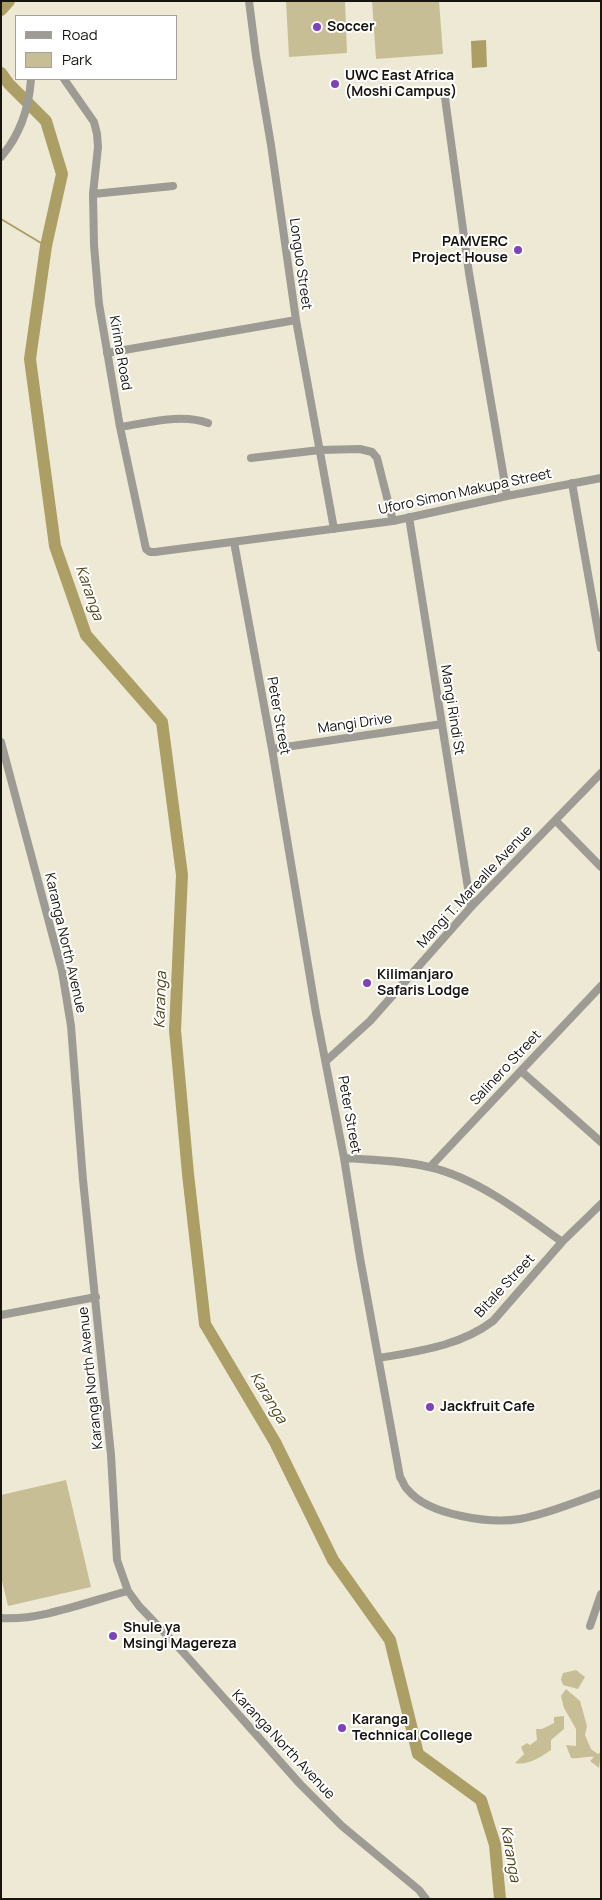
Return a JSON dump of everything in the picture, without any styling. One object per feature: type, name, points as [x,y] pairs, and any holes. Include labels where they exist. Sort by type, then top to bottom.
[{"type":"street","name":"Longuo Street","points":[[249,1],[296,320],[334,529]]},
{"type":"street","points":[[1,157],[15,137],[25,115],[30,95],[31,80]]},
{"type":"street","name":"Kirima Road","points":[[65,80],[94,122],[98,134],[93,194],[94,245],[99,304],[120,428],[146,549],[150,552],[155,552],[234,542]]},
{"type":"street","points":[[445,98],[469,273],[507,496]]},
{"type":"street","points":[[93,194],[173,186]]},
{"type":"street","points":[[108,353],[296,320]]},
{"type":"street","points":[[120,428],[180,419],[194,419],[208,423]]},
{"type":"street","points":[[251,458],[320,450],[366,450],[378,458],[393,521]]},
{"type":"street","name":"Uforo Simon Makupa Street","points":[[234,542],[393,521],[601,478]]},
{"type":"street","points":[[572,483],[601,648]]},
{"type":"street","name":"Mangi Rindi St","points":[[409,517],[471,906]]},
{"type":"street","name":"Peter Street","points":[[234,542],[272,749],[316,1013],[344,1158],[360,1258],[400,1477],[407,1490],[422,1502],[452,1514],[483,1520],[520,1519],[601,1493]]},
{"type":"street","name":"Mangi Drive","points":[[272,749],[442,724]]},
{"type":"street","name":"Karanga North Avenue","points":[[1,742],[62,971],[68,1002],[83,1180],[112,1455],[117,1560],[128,1591],[139,1606],[182,1651],[300,1784],[342,1826],[419,1890],[426,1899]]},
{"type":"street","name":"Mangi T. Marealle Avenue","points":[[326,1061],[370,1021],[471,906],[601,773]]},
{"type":"street","points":[[556,820],[601,867]]},
{"type":"street","name":"Salinero Street","points":[[430,1167],[601,986]]},
{"type":"street","points":[[521,1071],[601,1142]]},
{"type":"street","points":[[344,1158],[388,1161],[430,1167],[468,1182],[512,1206],[562,1242]]},
{"type":"street","name":"Bitale Street","points":[[379,1358],[450,1344],[479,1331],[493,1321],[562,1242],[601,1204]]},
{"type":"street","points":[[1,1315],[96,1297]]},
{"type":"street","points":[[1,1618],[34,1617],[128,1591]]},
{"type":"street","points":[[590,1626],[601,1594]]},
{"type":"green space","name":"Soccer","points":[[286,1],[345,1],[347,53],[289,57]]},
{"type":"green space","points":[[372,1],[439,1],[443,54],[376,59]]},
{"type":"green space","points":[[66,1480],[91,1587],[8,1606],[1,1577],[1,1495]]},
{"type":"green space","points":[[576,1670],[585,1677],[578,1689],[563,1685],[561,1679],[563,1673]]},
{"type":"green space","points":[[566,1689],[580,1701],[587,1726],[585,1735],[591,1749],[598,1754],[601,1752],[599,1768],[590,1761],[594,1757],[571,1758],[566,1745],[576,1746],[576,1729],[564,1708],[561,1696]]},
{"type":"green space","points":[[564,1716],[564,1729],[551,1740],[551,1750],[529,1762],[515,1763],[524,1754],[521,1747],[527,1743],[530,1745],[537,1740],[536,1729],[542,1729],[554,1723],[554,1717]]},
{"type":"shaded area","points":[[486,40],[487,67],[472,68],[471,41]]},
{"type":"waterway","name":"Karanga","points":[[1,10],[9,1]]},
{"type":"waterway","name":"Karanga","points":[[1,73],[9,84],[46,121],[62,174],[46,246],[30,359],[55,546],[86,635],[162,722],[182,875],[175,1030],[188,1174],[205,1324],[275,1442],[333,1560],[390,1640],[418,1754],[481,1800],[495,1845],[500,1899]]},
{"type":"waterway","points":[[1,219],[46,246]]},
{"type":"place","name":"Soccer","points":[[317,27]]},
{"type":"place","name":"UWC East Africa (Moshi Campus)","points":[[335,84]]},
{"type":"place","name":"PAMVERC Project House","points":[[518,250]]},
{"type":"place","name":"Kilimanjaro Safaris Lodge","points":[[367,983]]},
{"type":"place","name":"Jackfruit Cafe","points":[[430,1407]]},
{"type":"place","name":"Shule ya Msingi Magereza","points":[[113,1636]]},
{"type":"place","name":"Karanga Technical College","points":[[342,1728]]}]
